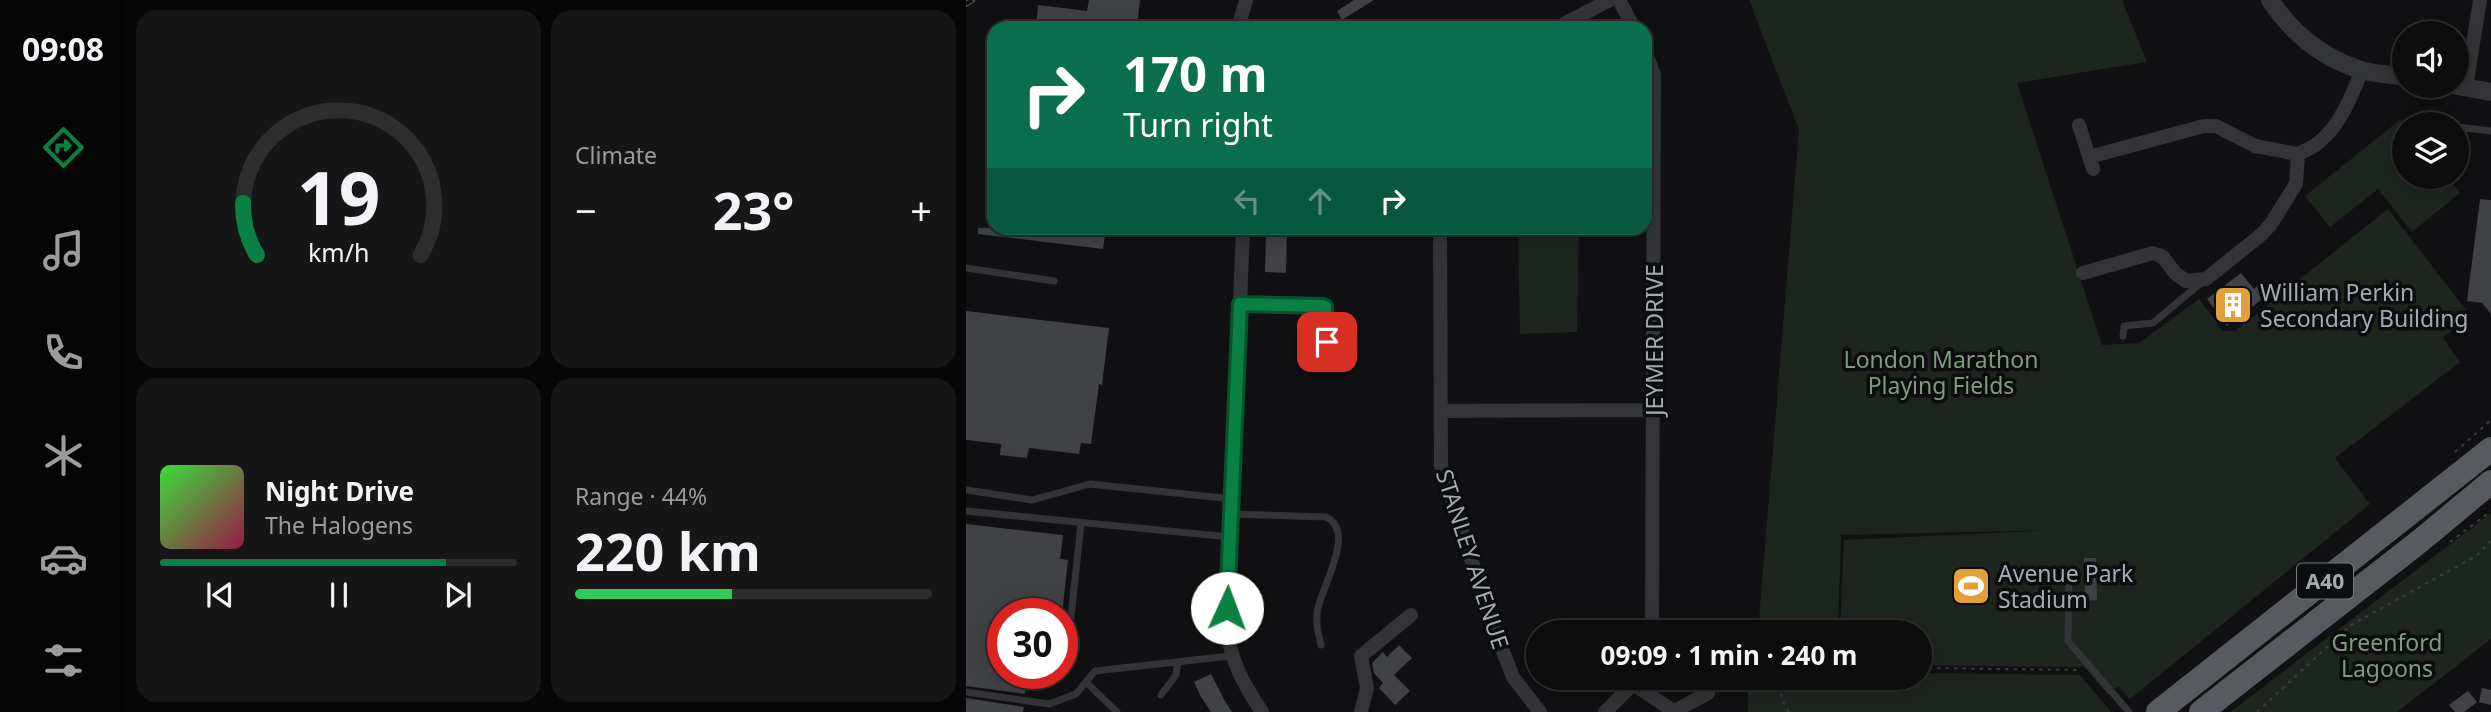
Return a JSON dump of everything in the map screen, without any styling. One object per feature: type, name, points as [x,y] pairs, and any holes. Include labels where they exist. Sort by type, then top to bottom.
[{"type":"highway","name":"A40","points":[[2407,516],[2491,432]]},
{"type":"highway","name":"A40","points":[[2158,712],[2491,449]]},
{"type":"highway","name":"A40","points":[[2202,712],[2491,482]]},
{"type":"highway","name":"A40","points":[[2420,541],[2491,496]]},
{"type":"street","points":[[1240,21],[1246,0]]},
{"type":"street","points":[[1570,21],[1610,0]]},
{"type":"street","points":[[1619,0],[1630,21]]},
{"type":"street","points":[[2270,0],[2294,30],[2312,45],[2362,70],[2392,75]]},
{"type":"street","points":[[2469,53],[2480,0]]},
{"type":"street","name":"JEYMER DRIVE","points":[[1652,69],[1652,620]]},
{"type":"street","points":[[2079,125],[2091,163],[2204,126],[2217,126],[2255,146],[2298,154],[2318,144],[2326,136],[2349,103],[2362,70]]},
{"type":"street","points":[[2469,87],[2491,92]]},
{"type":"street","points":[[2083,273],[2153,253],[2163,257],[2175,273],[2186,281],[2206,279],[2271,224],[2295,184],[2298,154]]},
{"type":"street","points":[[1242,235],[1227,631],[1230,656],[1262,712]]},
{"type":"street","name":"STANLEY AVENUE","points":[[1440,235],[1441,466],[1492,623],[1513,677],[1540,712]]},
{"type":"street","points":[[1441,411],[1654,410]]},
{"type":"street","points":[[1361,712],[1367,688],[1360,656],[1410,615]]},
{"type":"street","points":[[1605,712],[1626,690]]},
{"type":"street","points":[[1648,690],[1675,711],[1708,693]]},
{"type":"lane","points":[[2469,128],[2491,131]]},
{"type":"lane","points":[[966,268],[1054,281]]},
{"type":"lane","points":[[2123,336],[2124,326],[2153,323],[2206,279]]},
{"type":"lane","points":[[1240,304],[1323,306],[1327,342]]},
{"type":"lane","points":[[966,490],[1032,500],[1090,484],[1232,507],[1326,517],[1338,527],[1340,538],[1317,616],[1316,625],[1321,646]]},
{"type":"lane","points":[[966,511],[1230,537]]},
{"type":"lane","points":[[1073,598],[1081,524]]},
{"type":"lane","points":[[2069,576],[2068,641],[2129,712]]},
{"type":"lane","points":[[966,692],[1049,704],[1076,694],[1095,671],[1230,656]]},
{"type":"lane","points":[[1161,695],[1175,676],[1178,662]]},
{"type":"lane","points":[[1086,682],[1117,712]]},
{"type":"path","points":[[2257,712],[2351,625],[2476,556],[2491,541]]},
{"type":"path","points":[[1932,668],[2082,670]]},
{"type":"path","points":[[1780,690],[1789,712]]},
{"type":"green space","name":"London Marathon Playing Fields","points":[[1749,0],[2122,0],[2147,62],[2017,83],[2102,345],[2139,343],[2199,299],[2223,331],[2235,331],[2388,209],[2470,315],[2443,338],[2460,362],[2335,458],[2370,504],[2130,699],[2118,686],[2108,695],[2084,667],[1932,665],[1932,620],[1841,620],[1844,540],[2053,530],[1841,535],[1838,620],[1759,620],[1799,130]]},
{"type":"green space","points":[[2392,126],[2392,189],[2457,189],[2460,193],[2412,232],[2378,189],[2330,227],[2305,196]]},
{"type":"green space","points":[[1518,235],[1579,235],[1577,332],[1520,334]]},
{"type":"green space","name":"Greenford Lagoons","points":[[2491,513],[2491,639],[2397,712],[2230,712]]},
{"type":"green space","points":[[1932,673],[2080,675],[2111,712],[1748,712],[1748,690],[1932,690]]},
{"type":"building","points":[[1089,0],[1140,0],[1138,21],[1037,21],[1038,5],[1087,11]]},
{"type":"building","points":[[1354,0],[1374,0],[1342,20],[1337,11]]},
{"type":"building","points":[[2480,199],[2491,200],[2491,314],[2482,303],[2467,301]]},
{"type":"building","points":[[978,228],[987,228],[987,235],[1105,235],[1103,249],[978,234]]},
{"type":"building","points":[[1266,235],[1287,235],[1286,273],[1265,272]]},
{"type":"building","name":"William Perkin Secondary Building","points":[[2241,273],[2254,289],[2257,286],[2265,297],[2227,326],[2207,299]]},
{"type":"building","points":[[966,311],[1109,328],[1091,444],[1081,443],[1079,454],[1029,448],[1027,458],[1000,455],[1001,444],[966,440]]},
{"type":"building","points":[[966,524],[1063,535],[1060,559],[1068,560],[1064,598],[987,598],[987,689],[966,686]]},
{"type":"building","points":[[2084,558],[2096,558],[2097,600],[2085,601]]},
{"type":"building","points":[[1399,645],[1412,658],[1394,675],[1410,691],[1395,705],[1379,688],[1383,683],[1374,673],[1372,663],[1383,652],[1387,657]]},
{"type":"building","points":[[1211,674],[1232,712],[1211,712],[1200,695],[1194,682]]},
{"type":"building","points":[[2482,688],[2491,690],[2491,705],[2479,702]]},
{"type":"building","points":[[988,689],[1026,689],[1025,694]]},
{"type":"building","points":[[2468,691],[2477,702],[2464,712],[2455,712],[2449,705]]},
{"type":"building","points":[[966,698],[1024,707],[1023,712],[966,712]]},
{"type":"railway","points":[[966,4],[972,0]]},
{"type":"place","name":"William Perkin Secondary Building","points":[[2233,305]]},
{"type":"place","name":"Avenue Park Stadium","points":[[1971,586]]},
{"type":"route","points":[[1227,608],[1240,304],[1323,306],[1327,342]]}]
